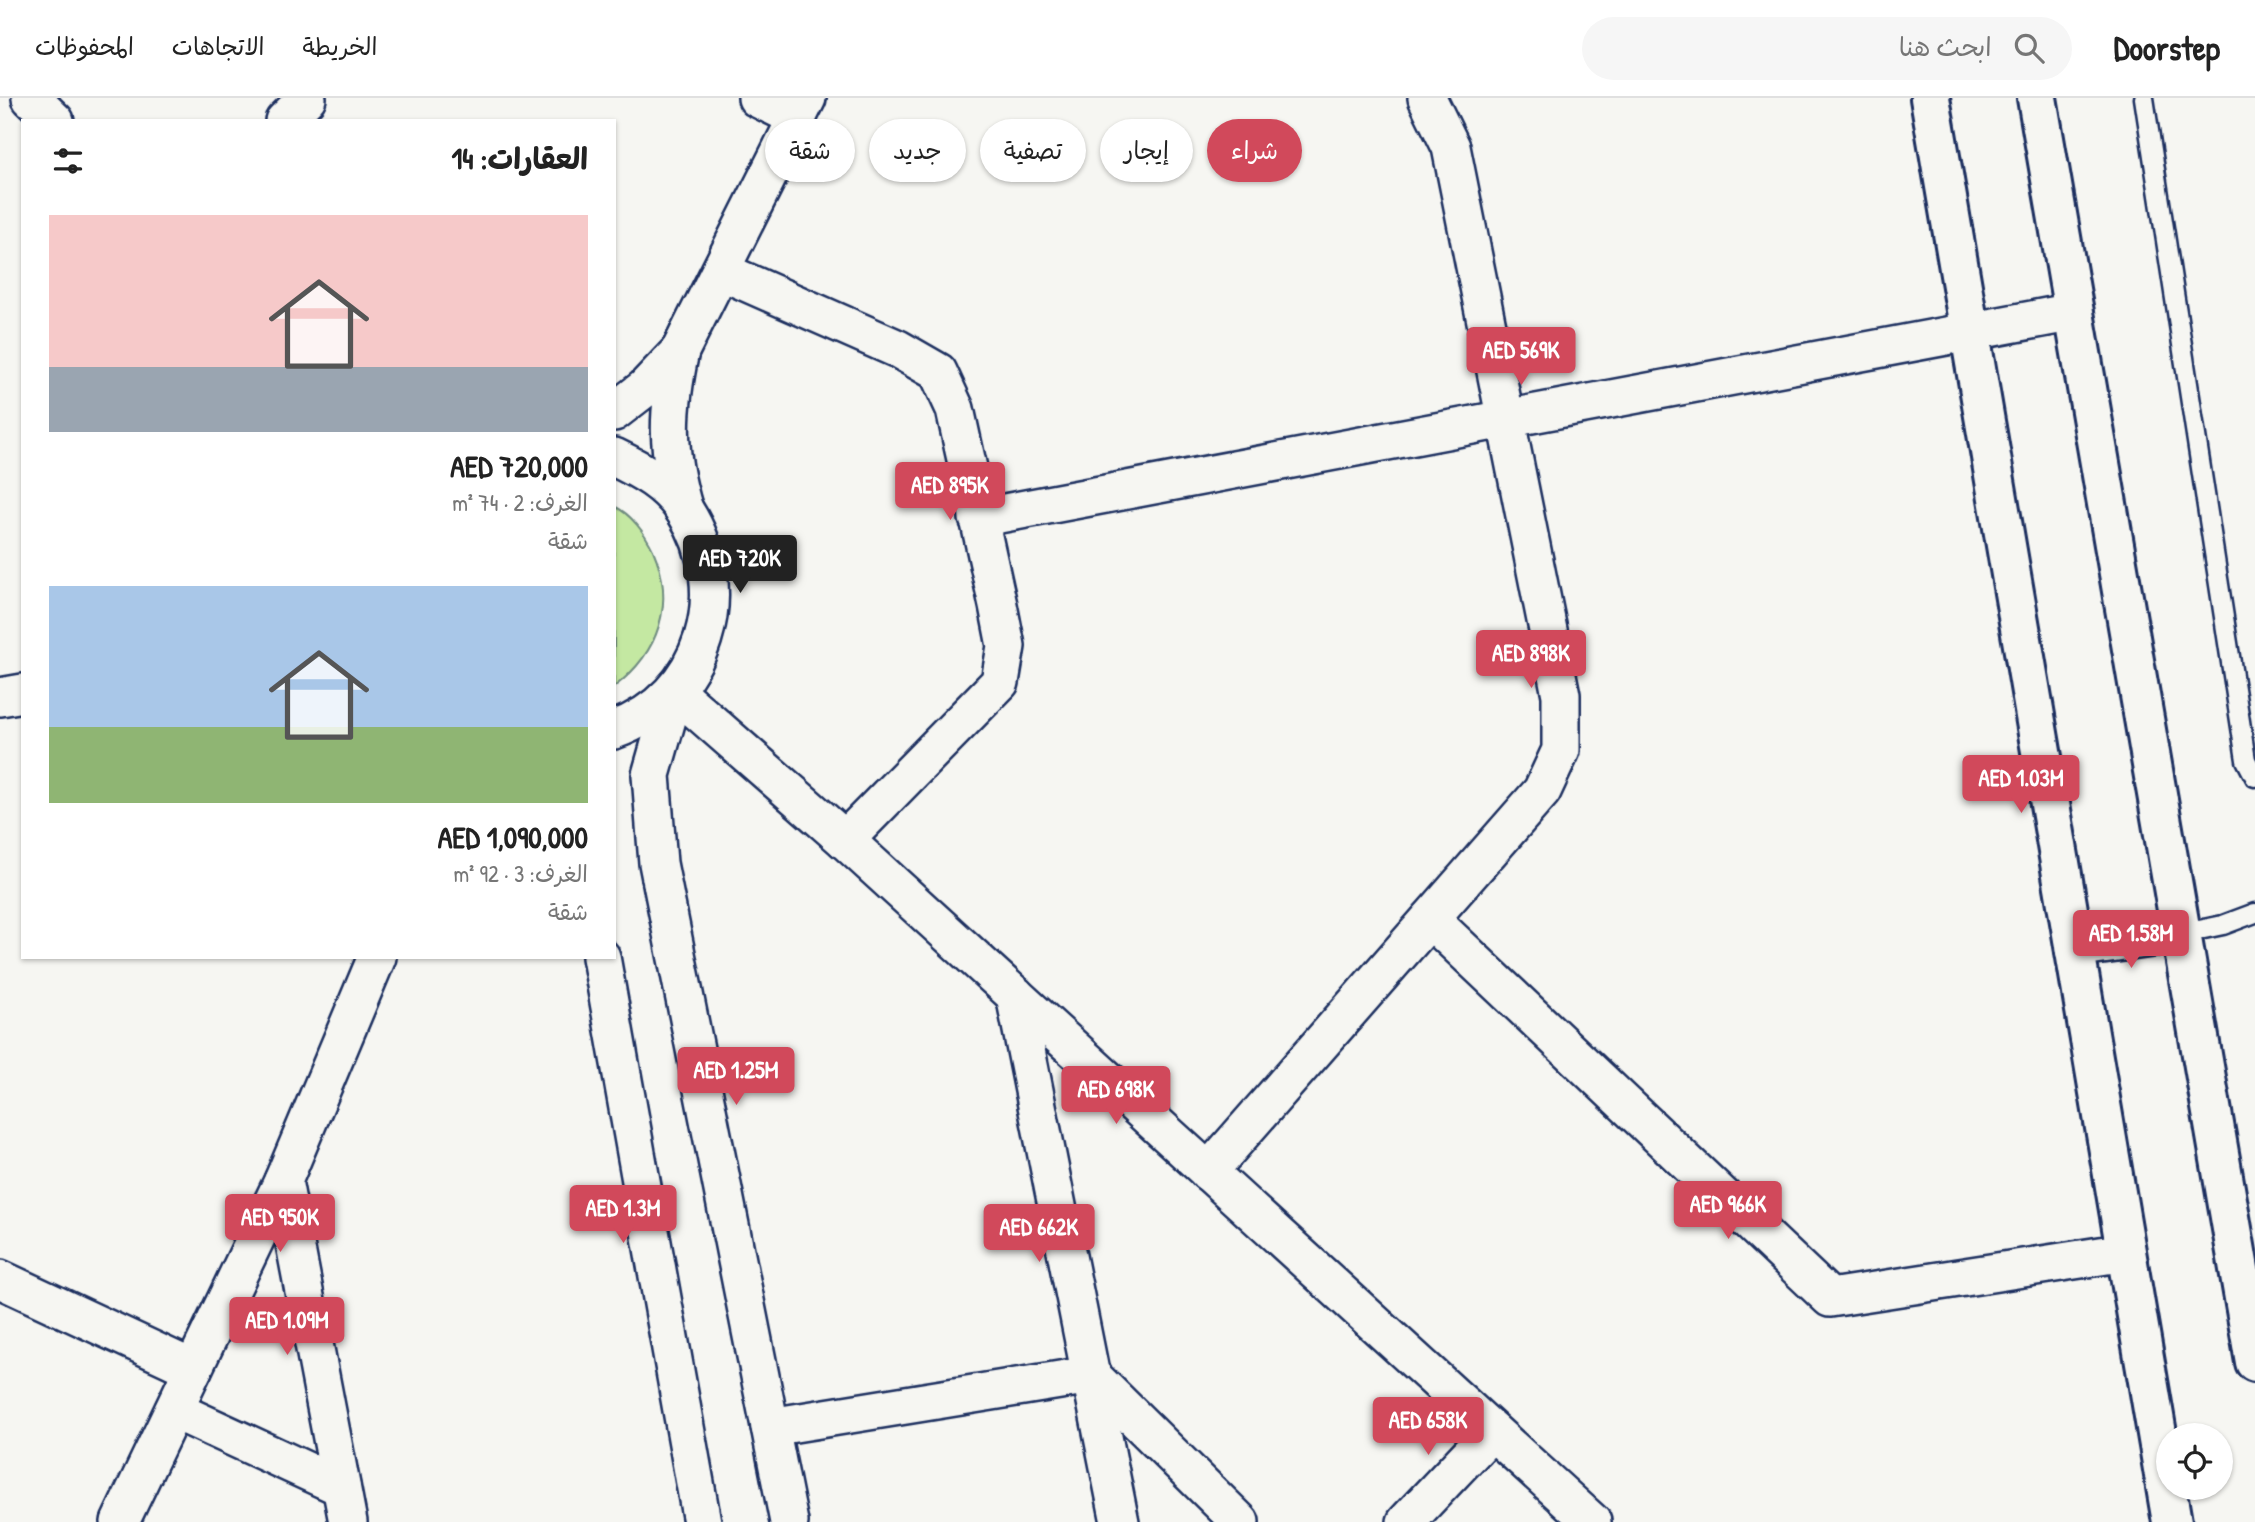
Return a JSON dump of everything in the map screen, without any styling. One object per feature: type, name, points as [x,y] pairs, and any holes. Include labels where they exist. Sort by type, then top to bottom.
[{"type":"street","points":[[31,98],[53,119]]},
{"type":"street","points":[[286,119],[307,98]]},
{"type":"street","points":[[757,98],[803,108],[680,351],[673,383],[669,440],[673,471],[684,510],[706,553],[711,602],[700,650],[675,691],[650,775],[658,863],[789,1522]]},
{"type":"street","points":[[1208,1172],[1542,791],[1561,750],[1561,695],[1451,147],[1427,98]]},
{"type":"street","points":[[1930,98],[2172,1522]]},
{"type":"street","points":[[2037,98],[2180,934],[2247,1273],[2253,1343]]},
{"type":"street","points":[[721,271],[898,349],[938,372],[955,409],[1006,646],[1000,682],[845,840]]},
{"type":"street","points":[[978,518],[2074,312]]},
{"type":"street","points":[[616,410],[645,388],[680,351]]},
{"type":"street","points":[[616,458],[651,475],[684,510]]},
{"type":"street","points":[[616,729],[638,722],[675,691]]},
{"type":"street","points":[[675,691],[845,840],[1592,1522]]},
{"type":"street","points":[[0,697],[21,693]]},
{"type":"street","points":[[1430,919],[1830,1298],[2126,1252]]},
{"type":"street","points":[[2074,949],[2180,934]]},
{"type":"street","points":[[120,1522],[283,1181],[376,959]]},
{"type":"street","points":[[601,959],[702,1522]]},
{"type":"street","points":[[1014,995],[1120,1522]]},
{"type":"street","points":[[283,1181],[344,1505]]},
{"type":"street","points":[[0,1279],[193,1369]]},
{"type":"street","points":[[770,1427],[1091,1374]]},
{"type":"street","points":[[1091,1374],[1240,1522]]},
{"type":"street","points":[[174,1410],[344,1505]]},
{"type":"street","points":[[1406,1522],[1492,1431]]},
{"type":"lane","points":[[2144,98],[2246,760],[2255,777]]},
{"type":"lane","points":[[2180,934],[2223,925],[2255,913]]},
{"type":"green space","points":[[616,507],[632,519],[646,537],[660,570],[663,589],[659,626],[652,643],[630,674],[616,685]]}]
